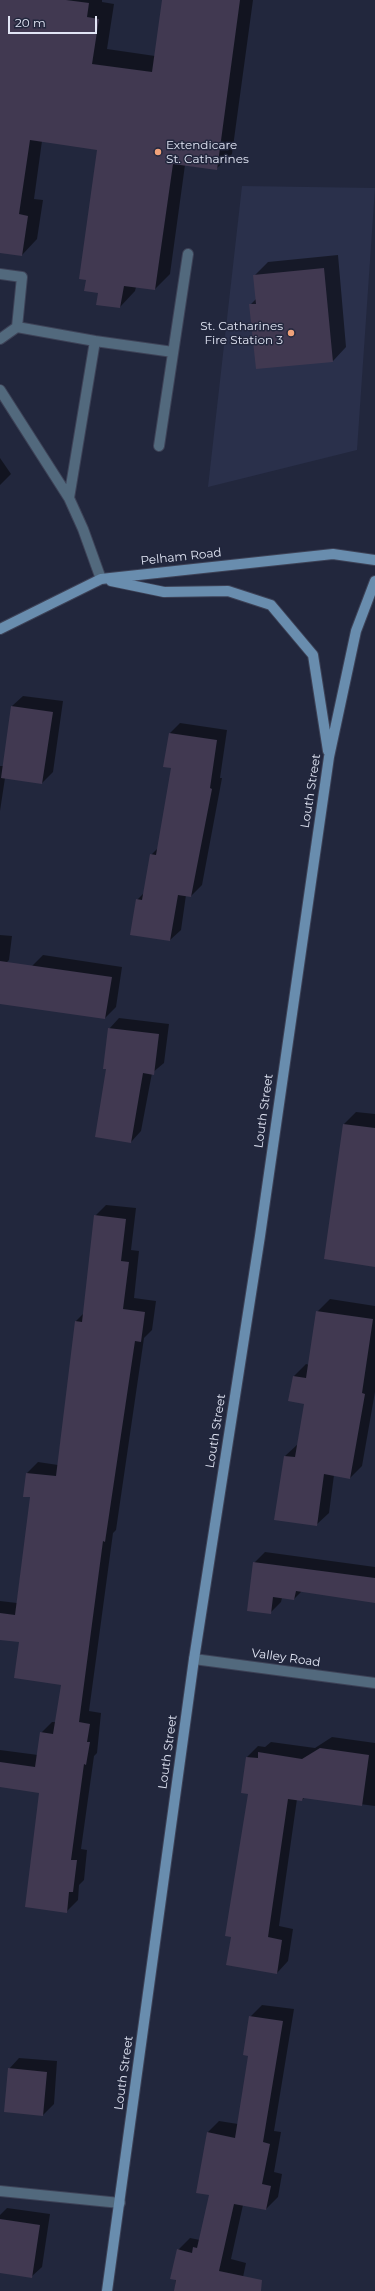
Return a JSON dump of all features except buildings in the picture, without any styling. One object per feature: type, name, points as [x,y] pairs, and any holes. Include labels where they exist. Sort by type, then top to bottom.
[{"type":"main road","name":"Pelham Road","points":[[0,628],[101,579],[333,554],[375,560]]},
{"type":"main road","points":[[101,579],[164,592],[228,591],[271,605],[313,655],[329,757]]},
{"type":"main road","name":"Louth Street","points":[[107,2291],[194,1659],[261,1228],[329,757],[356,631],[375,581]]},
{"type":"street","points":[[159,446],[188,254]]},
{"type":"street","points":[[0,274],[22,276],[17,327]]},
{"type":"street","points":[[0,339],[17,327],[95,341],[173,352]]},
{"type":"street","points":[[68,498],[95,341]]},
{"type":"street","points":[[0,390],[68,498],[83,529],[101,579]]},
{"type":"street","name":"Valley Road","points":[[194,1659],[375,1683]]},
{"type":"street","points":[[0,2191],[120,2203]]},
{"type":"shaded area","points":[[242,186],[375,188],[357,450],[208,487]]},
{"type":"place","name":"Extendicare St. Catharines","points":[[158,152]]},
{"type":"place","name":"St. Catharines Fire Station 3","points":[[291,333]]}]
